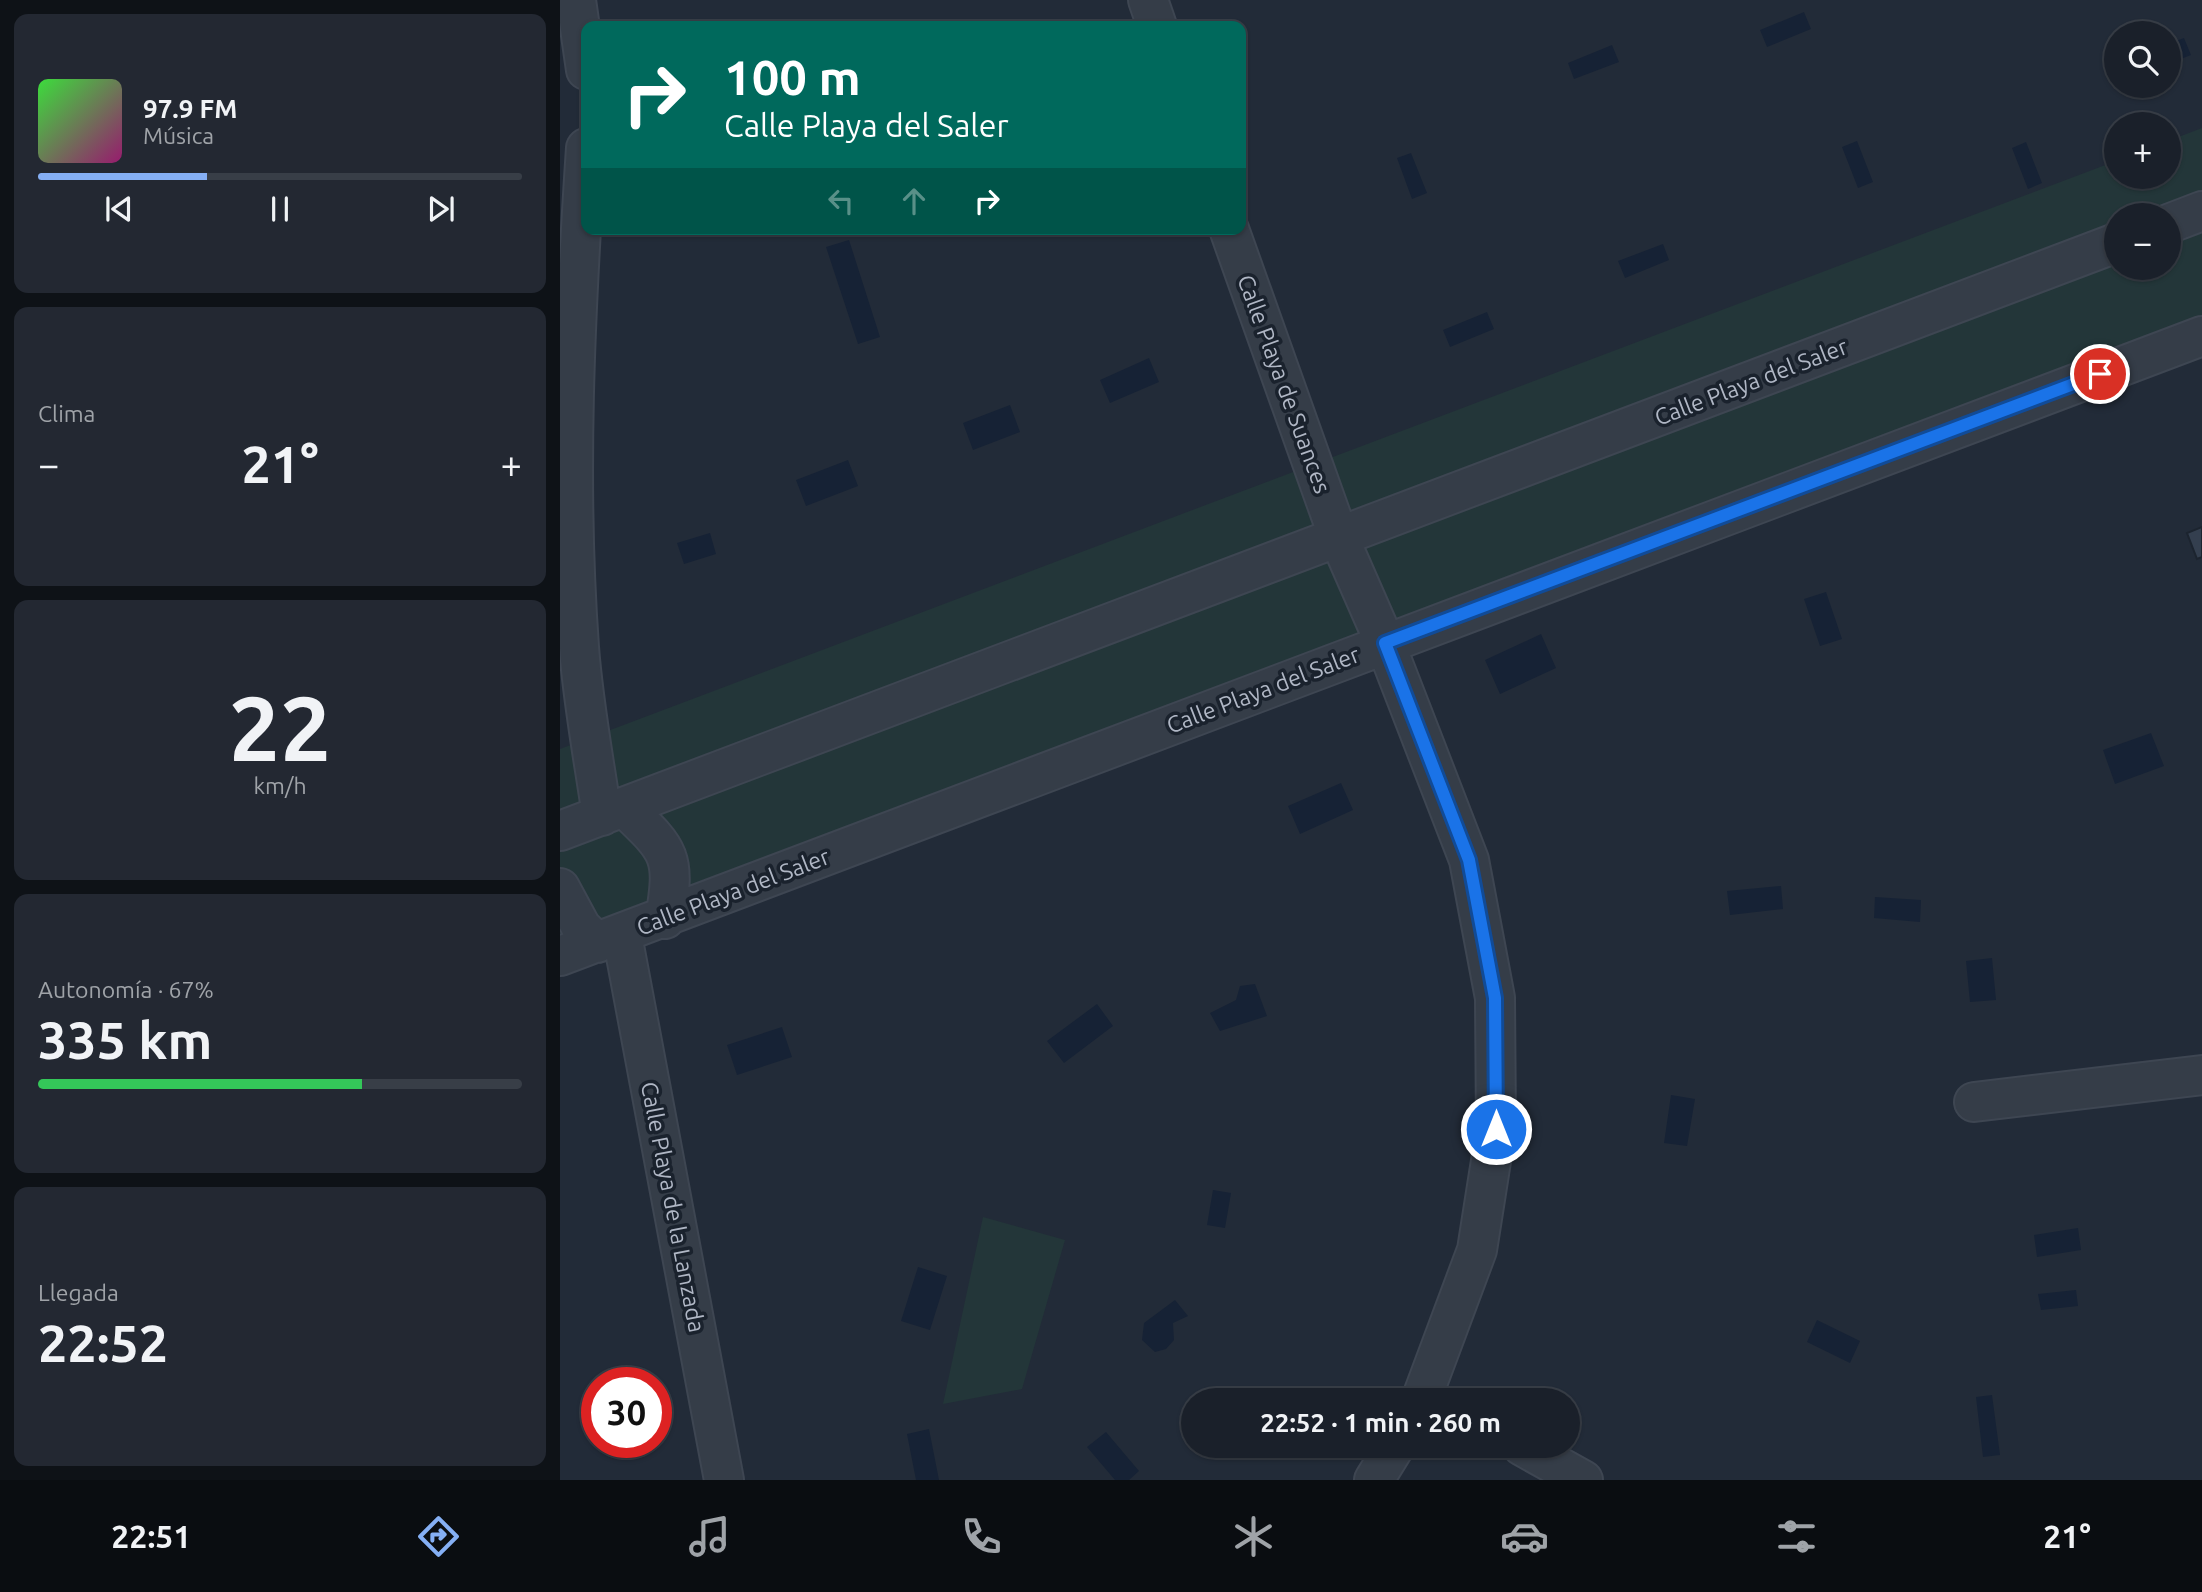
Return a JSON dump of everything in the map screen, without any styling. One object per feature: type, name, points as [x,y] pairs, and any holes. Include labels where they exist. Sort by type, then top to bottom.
[{"type":"street","points":[[576,0],[581,35]]},
{"type":"street","points":[[1148,0],[1155,21]]},
{"type":"street","points":[[2181,218],[2202,211]]},
{"type":"street","points":[[581,223],[575,313],[572,464],[579,649],[613,812],[659,840],[669,857],[671,881],[665,919]]},
{"type":"street","name":"Calle Playa de Suances","points":[[1231,235],[1339,538],[1385,643],[1469,860],[1495,998],[1496,1129],[1477,1250],[1433,1388]]},
{"type":"street","name":"Calle Playa del Saler","points":[[561,835],[613,812],[2104,248]]},
{"type":"street","name":"Calle Playa del Saler","points":[[560,956],[665,919],[1385,643],[2202,336]]},
{"type":"street","points":[[560,888],[581,927],[609,939]]},
{"type":"street","name":"Calle Playa de la Lanzada","points":[[609,939],[724,1480]]},
{"type":"street","points":[[1974,1102],[2202,1075]]},
{"type":"street","points":[[1374,1480],[1388,1458]]},
{"type":"street","points":[[1544,1458],[1583,1480]]},
{"type":"shaded area","points":[[2202,128],[2202,341],[560,965],[560,749],[2104,166],[2104,189],[2181,189],[2181,136]]},
{"type":"shaded area","points":[[983,1217],[1065,1240],[1022,1389],[943,1404]]},
{"type":"water","points":[[1804,12],[1811,29],[1767,47],[1760,30]]},
{"type":"water","points":[[2184,38],[2191,55],[2181,59],[2181,39]]},
{"type":"water","points":[[1612,45],[1619,62],[1574,79],[1568,63]]},
{"type":"water","points":[[1857,141],[1873,182],[1858,188],[1842,147]]},
{"type":"water","points":[[2026,142],[2042,183],[2028,189],[2012,148]]},
{"type":"water","points":[[1411,153],[1427,193],[1412,199],[1397,158]]},
{"type":"water","points":[[849,240],[880,337],[858,344],[826,247]]},
{"type":"water","points":[[1663,244],[1669,260],[1625,278],[1618,261]]},
{"type":"water","points":[[1487,312],[1494,329],[1450,347],[1443,330]]},
{"type":"water","points":[[1149,358],[1159,382],[1110,403],[1100,380]]},
{"type":"water","points":[[1010,405],[1020,432],[973,450],[963,423]]},
{"type":"water","points":[[848,460],[858,486],[806,506],[796,480]]},
{"type":"water","points":[[710,533],[716,554],[684,564],[677,543]]},
{"type":"water","points":[[1826,592],[1842,639],[1820,646],[1804,599]]},
{"type":"water","points":[[1541,634],[1556,668],[1500,694],[1485,660]]},
{"type":"water","points":[[2151,733],[2164,766],[2115,784],[2103,750]]},
{"type":"water","points":[[1341,783],[1353,810],[1300,834],[1288,806]]},
{"type":"water","points":[[1781,886],[1783,909],[1730,915],[1727,891]]},
{"type":"water","points":[[1875,897],[1921,900],[1920,922],[1874,918]]},
{"type":"water","points":[[1992,958],[1996,1000],[1970,1002],[1966,961]]},
{"type":"water","points":[[1255,984],[1267,1016],[1220,1031],[1210,1013],[1236,1000],[1240,986]]},
{"type":"water","points":[[1097,1004],[1113,1026],[1064,1063],[1047,1041]]},
{"type":"water","points":[[782,1027],[792,1057],[737,1075],[727,1045]]},
{"type":"water","points":[[1671,1095],[1695,1099],[1687,1146],[1664,1143]]},
{"type":"water","points":[[1213,1190],[1231,1193],[1225,1228],[1207,1225]]},
{"type":"water","points":[[2078,1228],[2081,1250],[2037,1257],[2034,1235]]},
{"type":"water","points":[[918,1267],[947,1276],[930,1330],[901,1321]]},
{"type":"water","points":[[2076,1290],[2078,1306],[2041,1310],[2038,1294]]},
{"type":"water","points":[[1175,1300],[1188,1316],[1173,1323],[1174,1340],[1166,1349],[1155,1352],[1142,1340],[1144,1323]]},
{"type":"water","points":[[1817,1320],[1860,1341],[1850,1363],[1807,1342]]},
{"type":"water","points":[[1992,1395],[2000,1455],[1983,1457],[1976,1397]]},
{"type":"water","points":[[929,1429],[939,1480],[916,1480],[907,1434]]},
{"type":"water","points":[[1106,1432],[1139,1471],[1129,1480],[1115,1480],[1087,1447]]},
{"type":"building","points":[[2202,527],[2202,557],[2197,559],[2187,533]]},
{"type":"route","points":[[1496,1129],[1495,998],[1469,860],[1385,643],[2100,374]]}]
